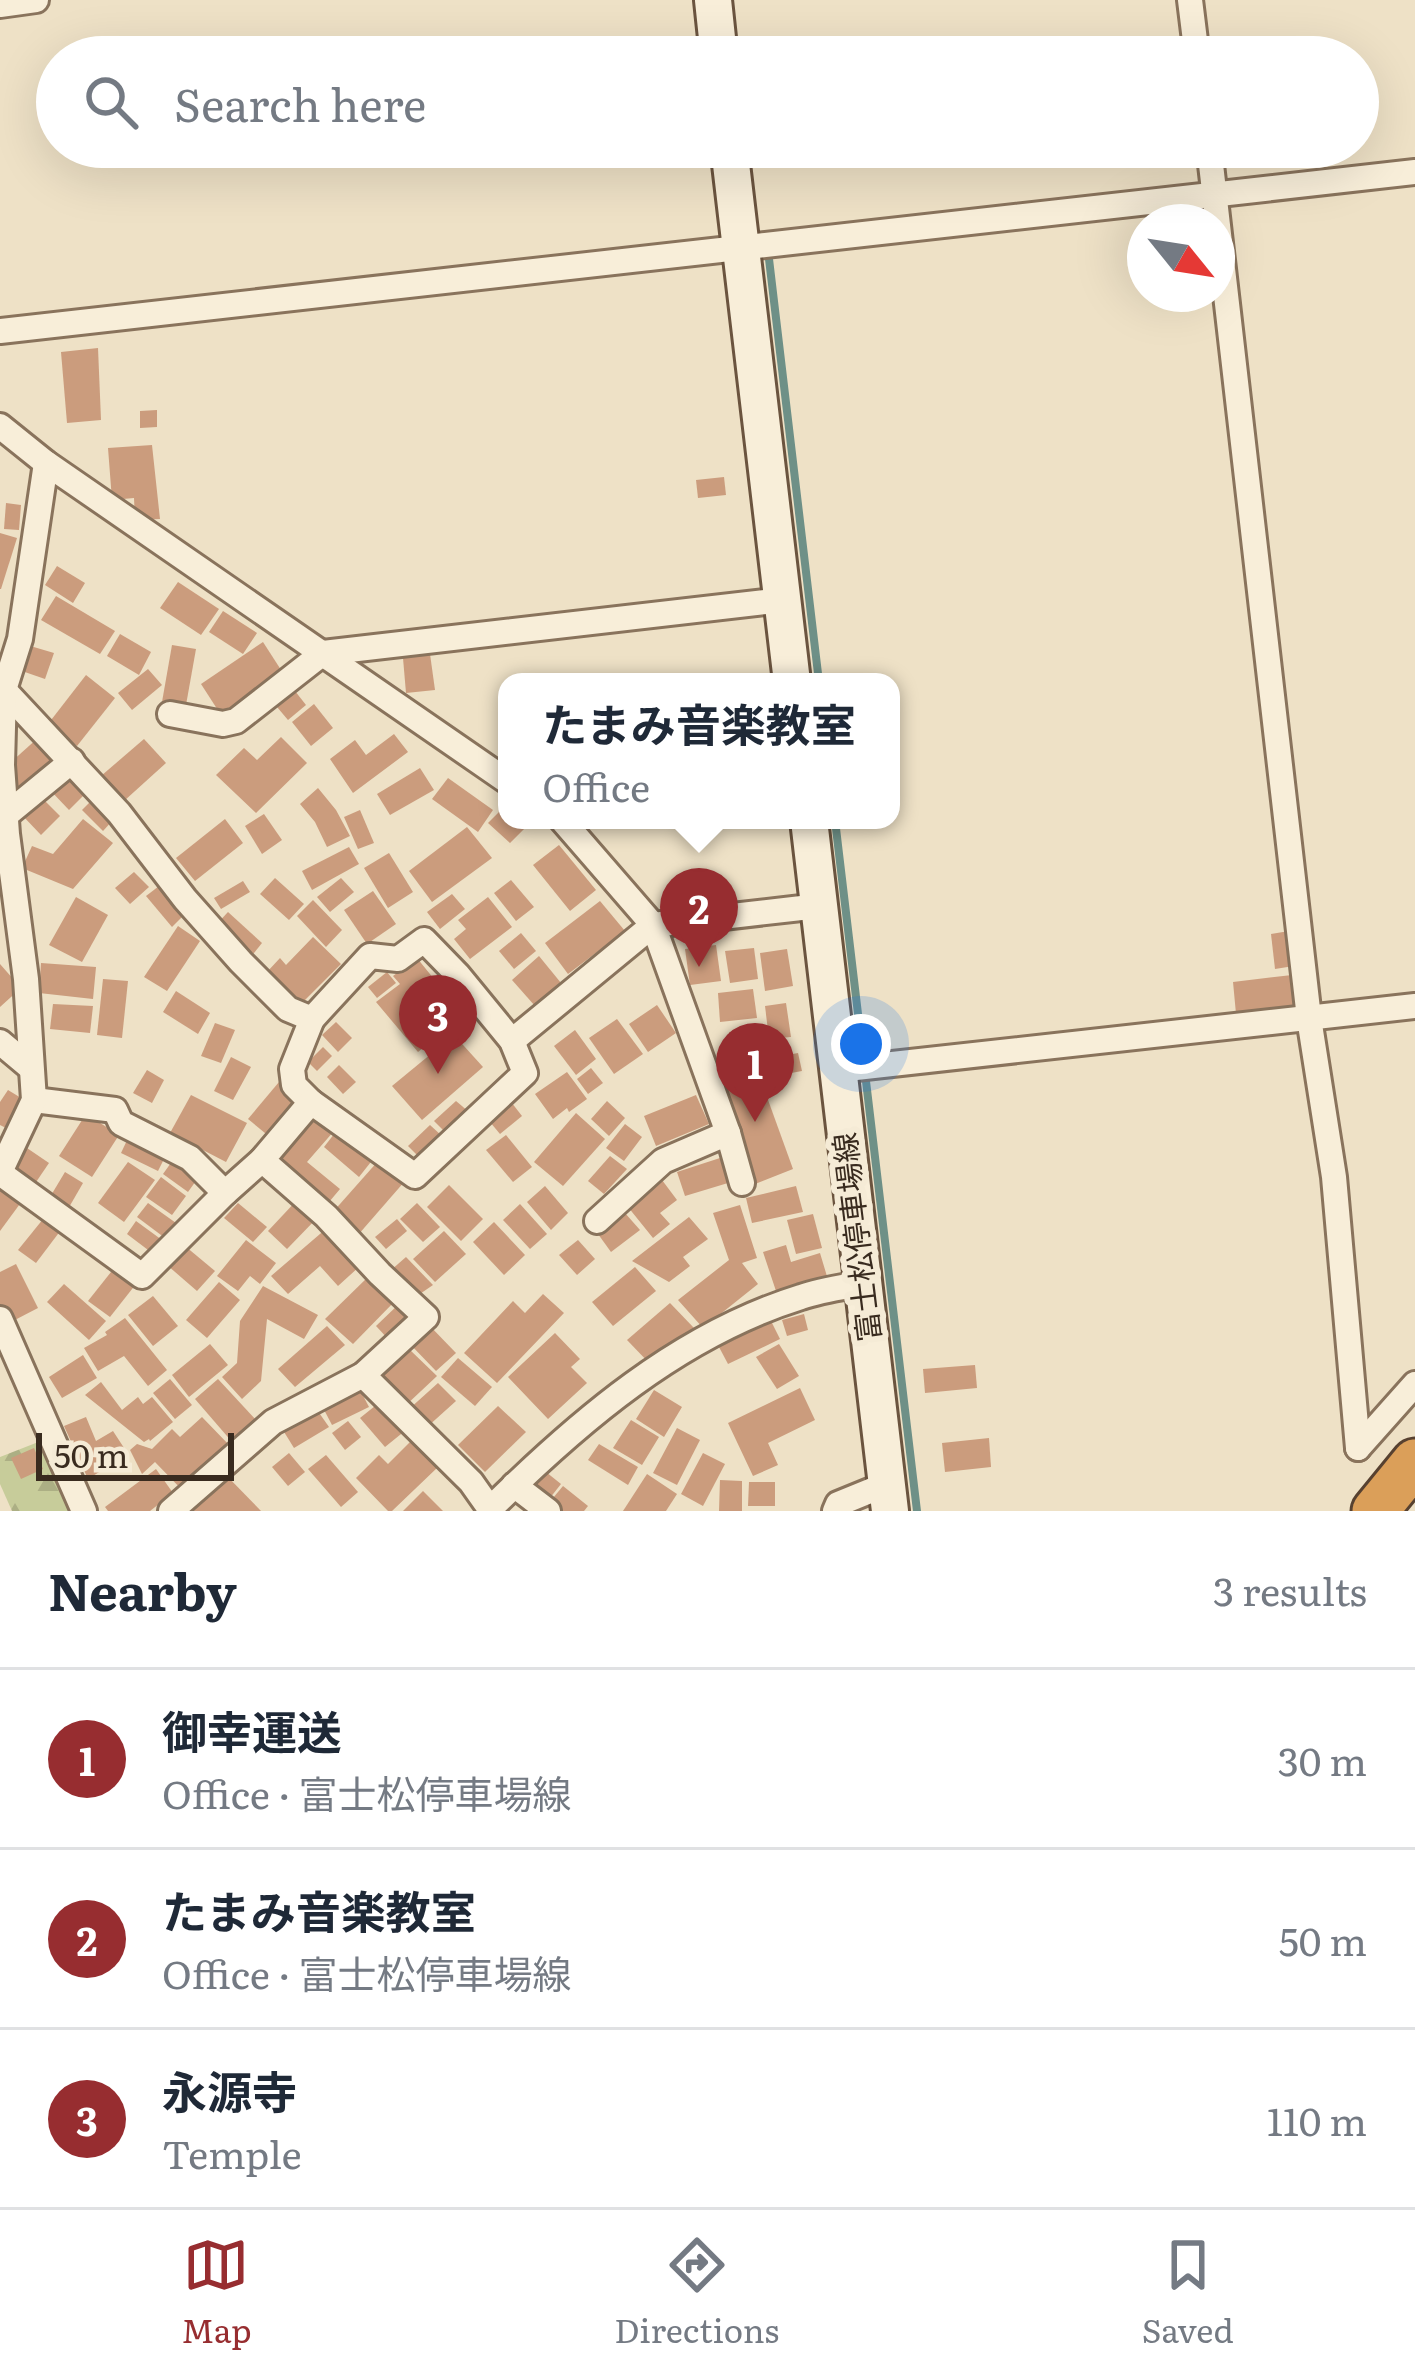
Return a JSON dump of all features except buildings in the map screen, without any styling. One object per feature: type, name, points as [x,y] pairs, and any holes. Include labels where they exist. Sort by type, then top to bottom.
[{"type":"highway","points":[[1375,1511],[1415,1462]]},
{"type":"main road","points":[[713,0],[717,36]]},
{"type":"main road","points":[[731,168],[791,673]]},
{"type":"main road","name":"富士松停車場線","points":[[810,829],[819,906],[853,1068],[865,1283],[889,1497]]},
{"type":"street","points":[[0,4],[36,0]]},
{"type":"street","points":[[1190,0],[1194,36]]},
{"type":"street","points":[[1212,168],[1309,1018],[1334,1177],[1358,1448],[1415,1384]]},
{"type":"street","points":[[0,331],[1415,172]]},
{"type":"street","points":[[0,426],[46,463],[498,775]]},
{"type":"street","points":[[46,463],[20,639],[2,690],[4,830],[26,979],[34,1100],[0,1172],[142,1276],[262,1160],[311,1102]]},
{"type":"street","points":[[170,714],[236,722],[323,653],[782,600]]},
{"type":"street","points":[[2,690],[119,813],[241,962],[288,1010],[313,1019]]},
{"type":"street","points":[[4,830],[72,761]]},
{"type":"street","points":[[570,829],[653,926],[742,1183]]},
{"type":"street","points":[[512,1041],[653,926],[819,906]]},
{"type":"street","points":[[424,940],[512,1041],[525,1073],[415,1176],[294,1085],[292,1069],[313,1019],[370,956],[398,959],[424,940]]},
{"type":"street","points":[[853,1068],[1415,1006]]},
{"type":"street","points":[[0,1042],[31,1068]]},
{"type":"street","points":[[34,1100],[115,1110],[121,1124],[190,1158],[225,1192]]},
{"type":"street","points":[[597,1221],[663,1161],[728,1133]]},
{"type":"street","points":[[172,1511],[273,1422],[363,1375],[426,1317],[326,1216],[262,1160]]},
{"type":"street","points":[[363,1375],[471,1482],[490,1510],[573,1430],[625,1388],[722,1329],[802,1296],[865,1283]]},
{"type":"street","points":[[0,1319],[84,1511]]},
{"type":"street","points":[[514,1484],[548,1511]]},
{"type":"street","points":[[835,1511],[838,1504],[889,1497]]},
{"type":"green space","points":[[46,1439],[76,1511],[12,1511],[0,1484],[0,1457]]},
{"type":"waterway","points":[[769,259],[818,673]]},
{"type":"waterway","points":[[836,829],[917,1511]]},
{"type":"place","name":"たまみ音楽教室","points":[[699,967]]},
{"type":"place","name":"永源寺","points":[[438,1074]]},
{"type":"place","name":"御幸運送","points":[[755,1122]]}]
